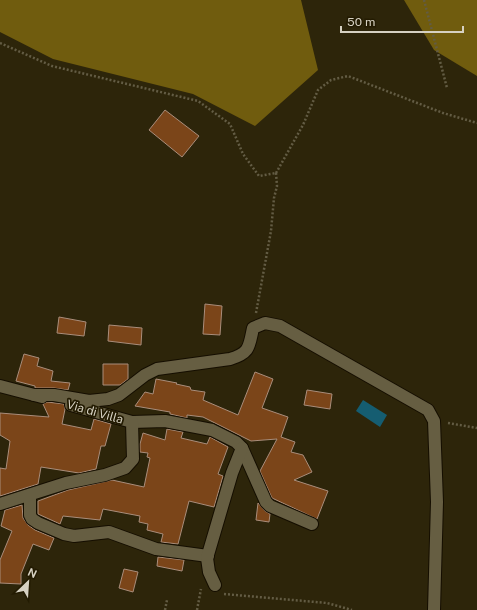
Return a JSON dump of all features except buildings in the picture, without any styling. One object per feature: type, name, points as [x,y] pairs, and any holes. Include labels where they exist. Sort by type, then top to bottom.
[{"type":"street","points":[[34,395],[54,395],[90,401],[108,399],[119,395],[145,375],[157,369],[230,359],[240,356],[246,352],[251,341],[253,328],[265,323],[280,326],[428,410],[434,421],[437,502],[434,610]]},
{"type":"street","name":"Via di Villa","points":[[0,386],[132,422],[133,459],[125,468],[105,475],[66,483],[0,504]]},
{"type":"street","points":[[132,422],[165,421],[212,430],[236,442],[242,448],[266,502],[270,506],[312,524]]},
{"type":"street","points":[[215,585],[209,572],[208,556],[232,473],[242,448]]},
{"type":"street","points":[[30,495],[30,515],[32,519],[64,534],[74,536],[109,532],[156,548],[208,556]]},
{"type":"path","points":[[424,0],[447,88]]},
{"type":"path","points":[[0,43],[52,66],[198,101],[230,124],[243,154],[259,176],[276,173]]},
{"type":"path","points":[[253,328],[271,231],[274,198],[277,186],[276,173],[303,125],[318,90],[331,80],[348,76],[443,113],[477,123]]},
{"type":"path","points":[[434,421],[477,428]]},
{"type":"path","points":[[215,585],[224,594],[327,604],[352,610]]},
{"type":"path","points":[[165,610],[167,600]]},
{"type":"shaded area","points":[[0,0],[301,0],[318,70],[255,126],[193,94],[53,59],[0,32]]},
{"type":"shaded area","points":[[404,0],[477,0],[477,76],[434,50]]},
{"type":"water","points":[[363,400],[387,415],[380,427],[356,411]]}]
